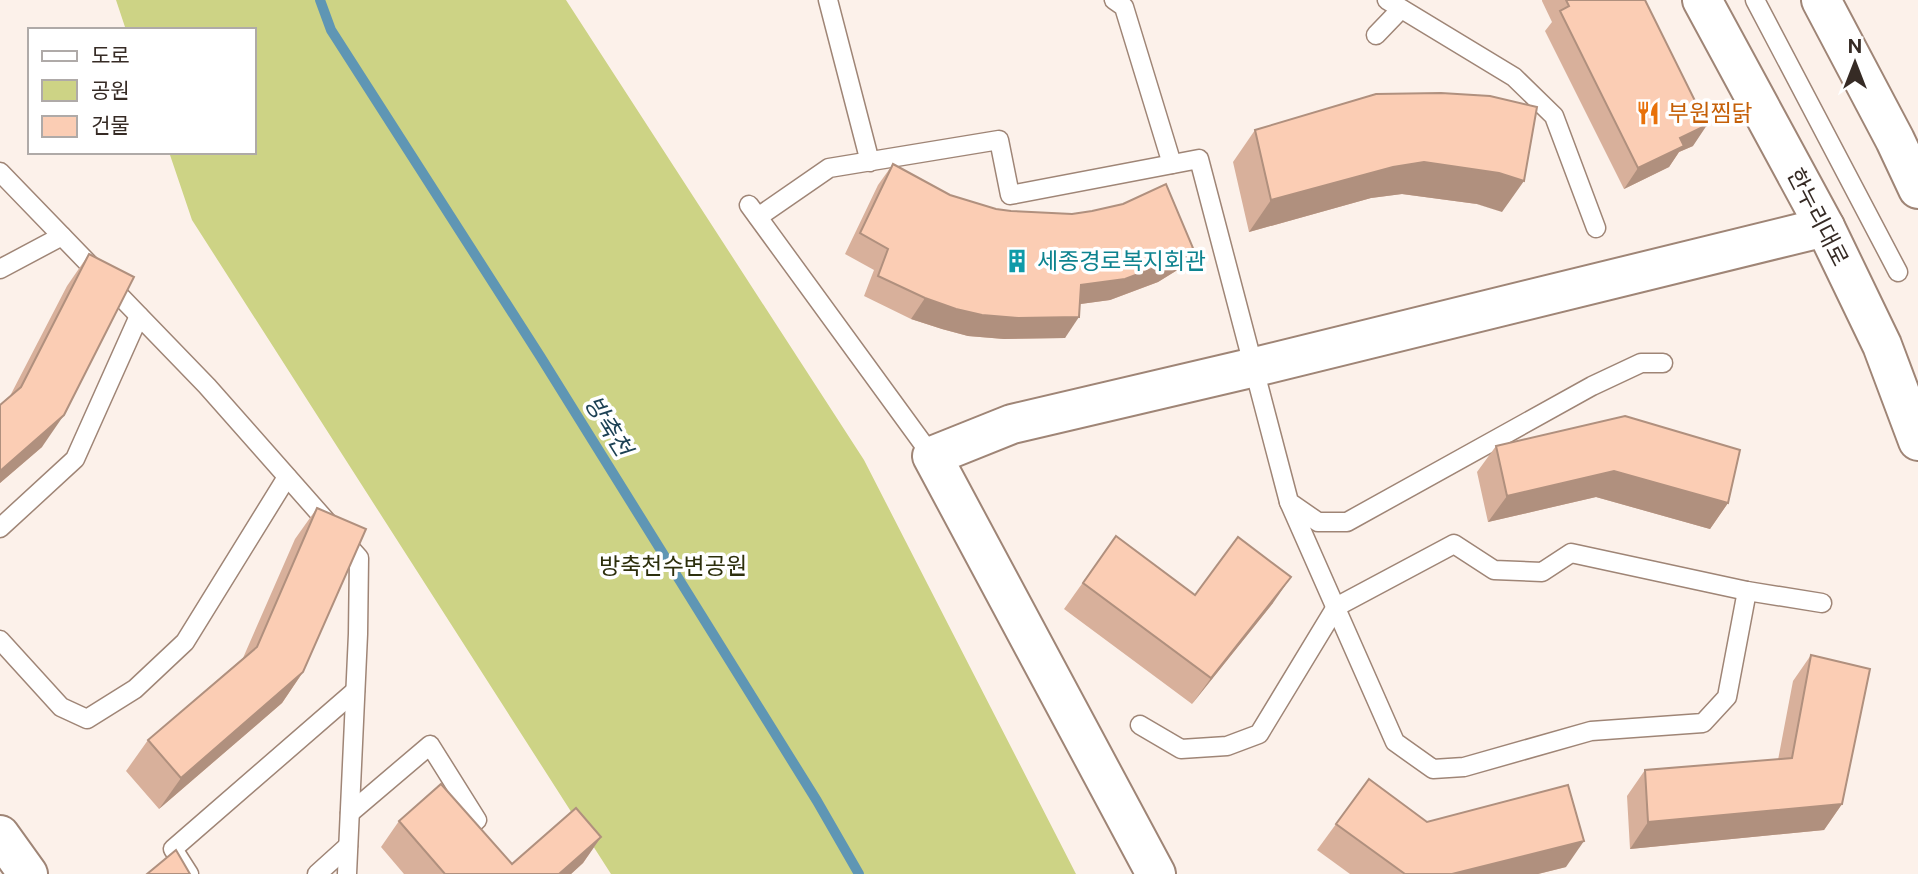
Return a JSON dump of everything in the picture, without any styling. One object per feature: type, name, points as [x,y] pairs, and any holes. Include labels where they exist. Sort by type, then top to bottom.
[{"type":"street","name":"한누리대로","points":[[1702,0],[1825,227],[1882,345],[1918,441]]},
{"type":"street","points":[[1821,0],[1918,189]]},
{"type":"street","points":[[1156,874],[932,456],[1012,424],[1825,227]]},
{"type":"street","points":[[0,835],[28,874]]},
{"type":"lane","points":[[828,0],[870,162]]},
{"type":"lane","points":[[1114,0],[1124,8],[1172,164]]},
{"type":"lane","points":[[1755,0],[1898,272]]},
{"type":"lane","points":[[1376,35],[1394,4],[1514,77],[1554,116],[1596,228]]},
{"type":"lane","points":[[932,456],[753,211],[829,168],[999,140],[1010,195],[1199,159],[1289,502],[1395,742],[1433,769],[1464,767],[1591,731],[1703,723],[1727,696],[1747,591]]},
{"type":"lane","points":[[0,172],[207,386],[359,558],[347,874]]},
{"type":"lane","points":[[0,269],[61,236]]},
{"type":"lane","points":[[0,528],[75,459],[139,316]]},
{"type":"lane","points":[[1289,502],[1318,523],[1348,523],[1592,386],[1641,363],[1663,363]]},
{"type":"lane","points":[[0,640],[61,707],[87,719],[135,689],[185,642],[288,477]]},
{"type":"lane","points":[[1140,725],[1181,749],[1227,746],[1259,734],[1336,607],[1454,544],[1494,570],[1542,572],[1572,553],[1747,591],[1822,603]]},
{"type":"lane","points":[[189,874],[173,849],[355,691]]},
{"type":"lane","points":[[350,813],[430,745],[477,820]]},
{"type":"lane","points":[[317,874],[348,846]]},
{"type":"green space","name":"방축천수변공원","points":[[116,0],[566,0],[864,460],[1076,874],[611,874],[192,220],[170,154],[256,154],[256,28],[125,28]]},
{"type":"building","points":[[1566,0],[1645,0],[1707,125],[1680,138],[1684,146],[1638,168],[1560,11],[1569,6]]},
{"type":"building","points":[[1441,93],[1490,96],[1537,107],[1524,181],[1499,173],[1424,162],[1393,167],[1271,200],[1255,130],[1376,94]]},
{"type":"building","name":"세종경로복지회관","points":[[893,164],[950,195],[1011,211],[1072,214],[1092,211],[1123,204],[1166,184],[1193,248],[1173,261],[1125,279],[1081,285],[1079,317],[1018,318],[982,315],[956,309],[878,276],[888,249],[860,233]]},
{"type":"building","points":[[89,254],[134,277],[64,415],[0,471],[0,405],[21,387]]},
{"type":"building","points":[[1625,416],[1740,450],[1728,503],[1614,471],[1507,496],[1496,446]]},
{"type":"building","points":[[317,508],[366,529],[303,672],[181,778],[148,740],[257,647]]},
{"type":"building","points":[[1116,536],[1195,595],[1238,537],[1291,577],[1211,678],[1083,583]]},
{"type":"building","points":[[1811,655],[1870,669],[1842,804],[1648,822],[1645,770],[1792,758]]},
{"type":"building","points":[[1369,779],[1427,822],[1568,785],[1584,841],[1452,874],[1405,874],[1336,824]]},
{"type":"building","points":[[441,784],[512,864],[576,808],[601,837],[559,874],[445,874],[399,821]]},
{"type":"building","points":[[176,850],[190,874],[147,874]]},
{"type":"waterway","name":"방축천","points":[[320,0],[331,30],[540,356],[817,801],[859,874]]},
{"type":"place","name":"부원찜닭","points":[[1648,113]]},
{"type":"place","name":"세종경로복지회관","points":[[1017,261]]}]
